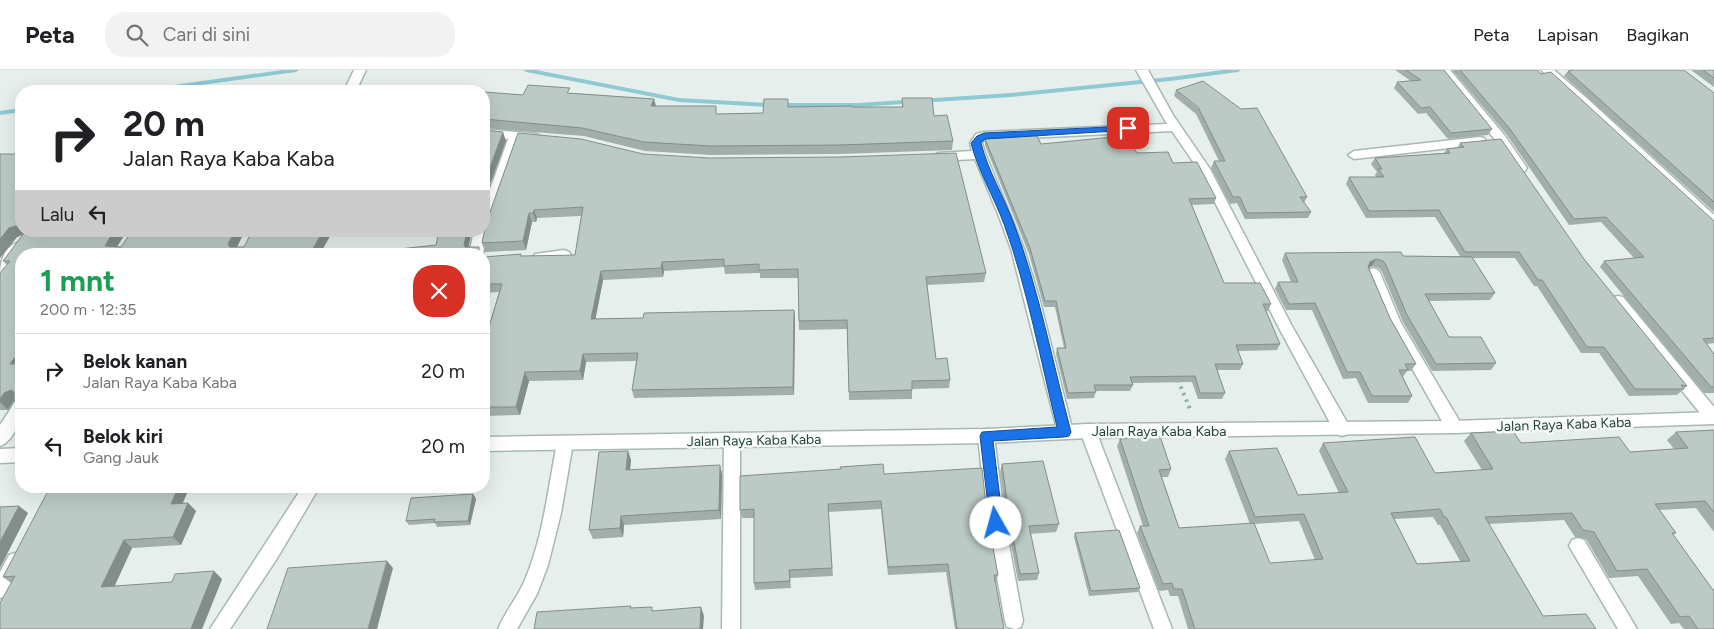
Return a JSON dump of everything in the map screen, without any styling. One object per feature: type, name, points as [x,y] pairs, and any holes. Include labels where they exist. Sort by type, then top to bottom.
[{"type":"street","points":[[353,85],[360,70]]},
{"type":"street","points":[[1444,70],[1501,139],[1528,179]]},
{"type":"street","points":[[1547,70],[1587,104],[1714,222]]},
{"type":"street","points":[[1144,74],[1171,121],[1204,169],[1286,328],[1342,430]]},
{"type":"street","points":[[1064,432],[1030,294],[1009,224],[979,155],[976,143],[984,136],[1171,121]]},
{"type":"street","points":[[490,133],[553,139]]},
{"type":"street","points":[[490,206],[516,135]]},
{"type":"street","points":[[1354,155],[1501,139]]},
{"type":"street","points":[[929,157],[979,155]]},
{"type":"street","points":[[18,248],[23,241]]},
{"type":"street","points":[[0,271],[15,251]]},
{"type":"street","points":[[522,258],[564,255]]},
{"type":"street","points":[[1373,273],[1394,324],[1454,427]]},
{"type":"street","points":[[1610,291],[1714,418]]},
{"type":"street","points":[[0,438],[15,415]]},
{"type":"street","name":"Jalan Raya Kaba Kaba","points":[[490,444],[986,436],[1088,431],[1342,430],[1714,418]]},
{"type":"street","points":[[1088,431],[1163,629]]},
{"type":"street","points":[[986,436],[996,523],[1014,621]]},
{"type":"street","points":[[731,629],[732,440]]},
{"type":"street","points":[[507,629],[534,579],[550,520],[565,443]]},
{"type":"street","points":[[0,456],[15,455]]},
{"type":"street","points":[[219,629],[270,554],[308,493]]},
{"type":"street","points":[[1578,546],[1628,629]]},
{"type":"street","points":[[0,590],[22,547]]},
{"type":"path","points":[[1177,377],[1200,431]]},
{"type":"building","points":[[1406,70],[1444,70],[1492,129],[1451,133],[1430,107],[1421,108],[1397,82],[1421,80]]},
{"type":"building","points":[[1460,70],[1537,70],[1541,74],[1551,72],[1714,221],[1714,338],[1703,339],[1714,354],[1714,387],[1711,387],[1604,261],[1644,257],[1606,217],[1574,219],[1510,129]]},
{"type":"building","points":[[1684,70],[1714,93],[1714,202],[1568,71]]},
{"type":"building","points":[[1703,70],[1714,70],[1714,78]]},
{"type":"building","points":[[1203,81],[1241,109],[1257,108],[1307,197],[1300,197],[1311,212],[1247,213],[1240,197],[1233,197],[1214,161],[1225,161],[1198,107],[1176,90]]},
{"type":"building","points":[[528,85],[570,88],[567,93],[654,99],[651,106],[716,106],[716,114],[763,113],[764,99],[788,99],[788,107],[903,107],[902,98],[932,98],[934,116],[947,115],[953,141],[840,145],[710,146],[644,142],[582,128],[490,120],[490,92],[523,95]]},
{"type":"building","points":[[490,131],[503,132],[490,168]]},
{"type":"building","points":[[518,133],[581,139],[643,154],[710,158],[840,157],[956,153],[986,273],[926,277],[936,359],[947,358],[950,380],[912,381],[912,390],[849,392],[847,320],[799,321],[798,269],[759,270],[759,264],[724,266],[724,259],[662,262],[661,268],[601,271],[591,319],[643,318],[644,313],[794,310],[793,387],[632,390],[638,353],[583,354],[580,371],[525,372],[516,407],[490,407],[490,323],[502,284],[490,284],[490,257],[521,254],[520,256],[575,255],[583,207],[534,210],[533,213],[529,213],[523,241],[482,243],[483,237],[490,237],[490,212]]},
{"type":"building","points":[[1036,134],[1041,144],[1113,137],[1115,140],[1128,139],[1137,153],[1168,152],[1173,163],[1197,162],[1216,198],[1189,199],[1224,283],[1260,283],[1271,304],[1263,304],[1280,344],[1236,345],[1243,364],[1215,364],[1225,393],[1200,393],[1195,376],[1130,377],[1133,385],[1094,385],[1096,392],[1068,393],[1057,348],[1066,348],[1056,301],[1045,301],[1030,248],[985,139]]},
{"type":"building","points":[[1501,139],[1584,259],[1687,386],[1681,385],[1684,389],[1635,389],[1604,347],[1587,347],[1542,280],[1538,280],[1519,252],[1465,252],[1439,210],[1369,211],[1349,177],[1384,177],[1378,169],[1382,169],[1375,158],[1450,153],[1447,149],[1464,147],[1460,143]]},
{"type":"building","points":[[0,154],[15,154],[15,226],[9,228],[0,239]]},
{"type":"building","points":[[21,237],[110,237],[105,246],[121,247],[128,237],[232,237],[228,244],[230,247],[244,247],[249,237],[320,237],[313,248],[15,248],[15,357],[10,364],[15,364],[15,401],[14,392],[11,390],[4,393],[0,399],[0,273],[10,261],[3,261]]},
{"type":"building","points":[[438,237],[466,237],[465,247],[479,248],[408,248],[436,245]]},
{"type":"building","points":[[1401,252],[1403,256],[1472,257],[1495,293],[1425,294],[1449,337],[1481,337],[1496,363],[1436,364],[1407,315],[1386,265],[1383,261],[1376,259],[1370,262],[1368,267],[1390,318],[1416,364],[1405,364],[1408,370],[1399,370],[1412,396],[1372,396],[1360,372],[1347,372],[1315,303],[1289,304],[1278,282],[1298,282],[1285,253]]},
{"type":"building","points":[[1714,430],[1714,512],[1705,501],[1655,504],[1676,533],[1672,533],[1714,590],[1714,629],[1698,629],[1689,616],[1680,617],[1647,569],[1617,571],[1594,532],[1583,530],[1572,513],[1485,517],[1543,616],[1586,614],[1596,629],[1195,629],[1182,589],[1174,589],[1172,583],[1163,584],[1140,526],[1149,526],[1120,439],[1160,436],[1171,469],[1159,470],[1179,528],[1254,523],[1270,563],[1323,559],[1304,514],[1255,517],[1229,451],[1277,448],[1298,495],[1348,492],[1323,443],[1415,437],[1435,473],[1493,469],[1471,433],[1513,431],[1521,443],[1619,437],[1630,452],[1688,448],[1676,432]],"holes":[[[1440,509],[1444,517],[1446,517],[1470,561],[1417,564],[1391,513]]]},
{"type":"building","points":[[628,451],[626,470],[720,465],[719,510],[621,516],[620,528],[589,530],[599,452]]},
{"type":"building","points":[[1043,461],[1059,524],[1029,526],[1039,573],[1020,574],[1002,464]]},
{"type":"building","points":[[883,464],[884,474],[982,468],[987,515],[998,575],[994,575],[1004,629],[957,629],[948,564],[888,567],[881,501],[828,504],[832,568],[789,570],[790,581],[754,583],[754,509],[740,510],[740,476]]},
{"type":"building","points":[[47,493],[176,493],[171,504],[188,503],[173,537],[124,540],[101,587],[172,582],[175,574],[214,571],[191,629],[0,629],[0,603],[15,576],[3,577]]},
{"type":"building","points":[[473,494],[468,521],[434,522],[435,519],[406,521],[411,498]]},
{"type":"building","points":[[19,506],[0,542],[0,507]]},
{"type":"building","points":[[1119,530],[1140,588],[1091,591],[1075,533]]},
{"type":"building","points":[[387,561],[368,629],[267,629],[288,568]]},
{"type":"building","points":[[631,606],[630,608],[652,607],[652,611],[701,607],[700,629],[534,629],[537,612]]},
{"type":"waterway","points":[[188,85],[296,70]]},
{"type":"waterway","points":[[526,70],[679,100],[767,105],[858,105],[1011,95],[1170,79],[1238,70]]},
{"type":"waterway","points":[[0,113],[15,111]]},
{"type":"route","points":[[996,523],[986,436],[1064,432],[1027,285],[1009,224],[979,155],[977,140],[984,136],[1051,134],[1128,128]]}]
